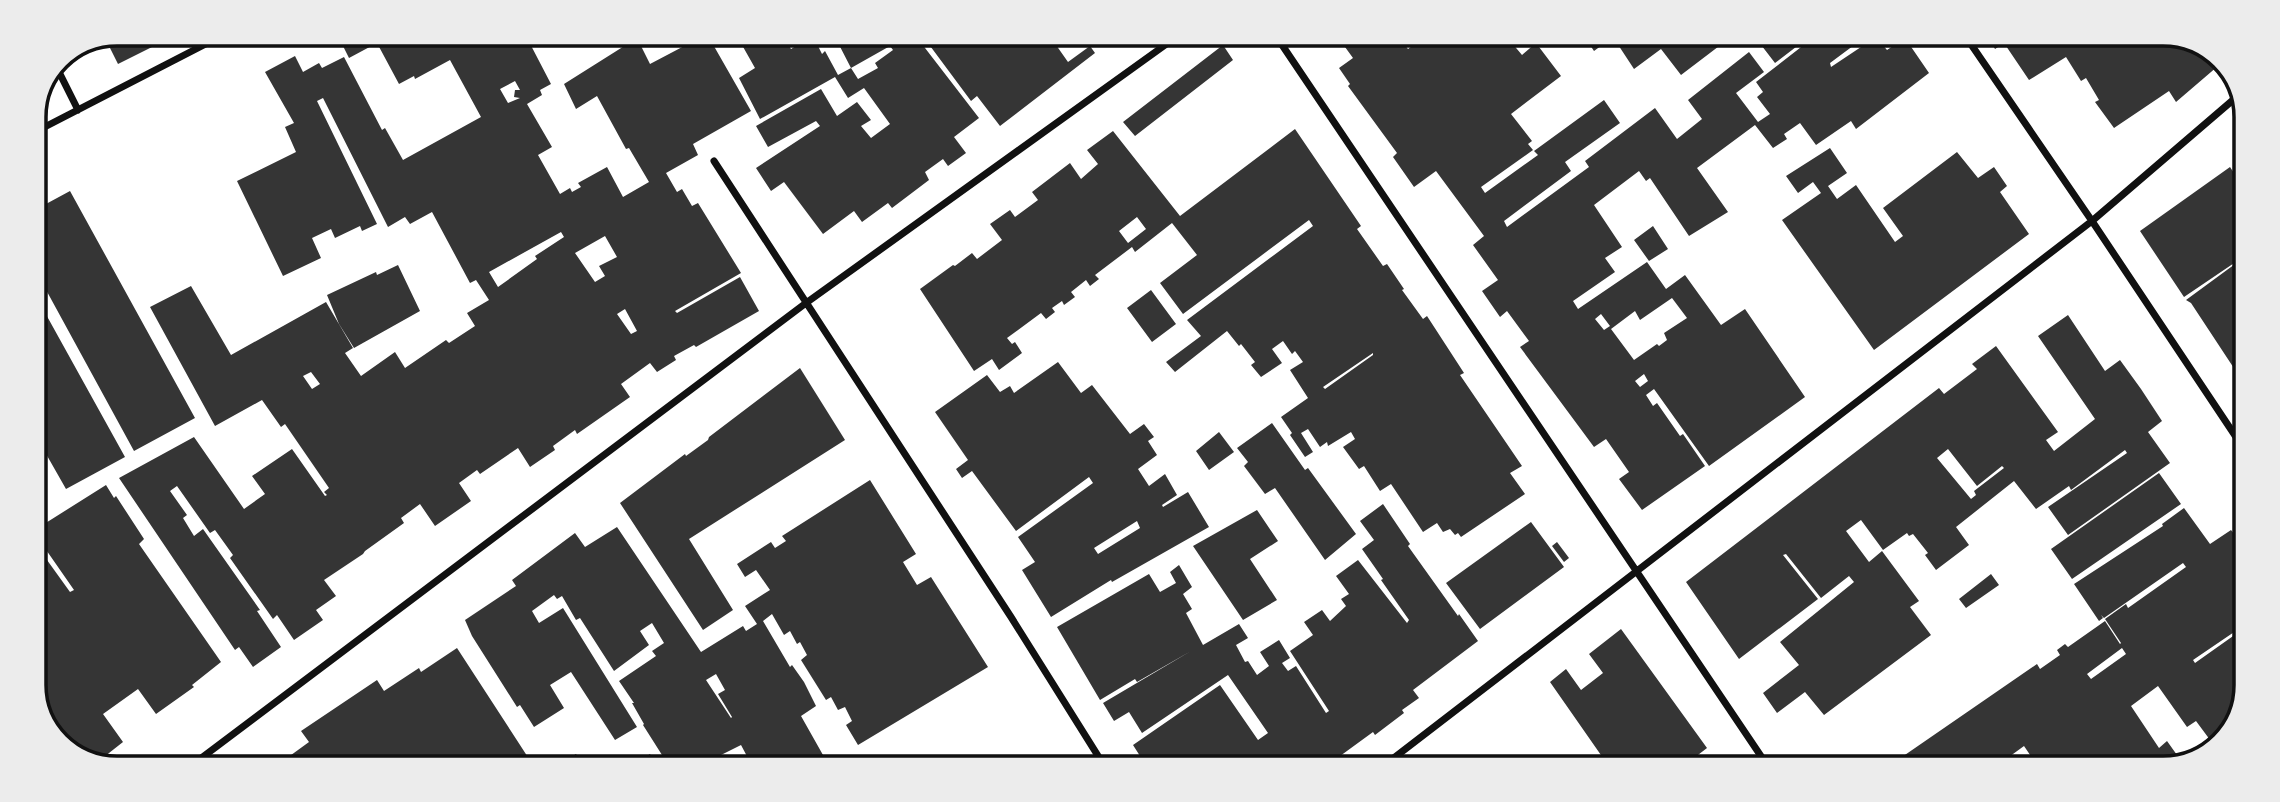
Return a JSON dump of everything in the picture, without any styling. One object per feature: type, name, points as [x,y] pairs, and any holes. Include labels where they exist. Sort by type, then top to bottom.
[{"type":"street","points":[[46,126],[202,46]]},
{"type":"street","points":[[204,756],[806,303],[1166,46]]},
{"type":"street","points":[[1283,46],[1761,756]]},
{"type":"street","points":[[1972,46],[2234,434]]},
{"type":"street","points":[[60,74],[78,110]]},
{"type":"street","points":[[1396,756],[2092,221],[2232,100]]},
{"type":"street","points":[[714,160],[1099,756]]},
{"type":"building","points":[[154,46],[118,64],[109,47]]},
{"type":"building","points":[[343,46],[371,46],[349,58]]},
{"type":"building","points":[[379,46],[531,46],[551,84],[540,90],[542,95],[527,104],[552,147],[538,155],[560,194],[570,188],[572,192],[581,187],[578,183],[607,167],[623,197],[649,182],[629,148],[626,149],[597,96],[576,109],[564,84],[624,46],[641,46],[650,64],[684,46],[714,46],[751,111],[693,144],[698,155],[666,173],[677,192],[682,189],[692,206],[698,203],[741,273],[675,311],[677,313],[740,277],[759,311],[696,347],[694,345],[674,356],[676,360],[657,372],[650,363],[621,384],[630,397],[577,434],[575,430],[553,446],[555,450],[530,467],[518,448],[480,474],[477,470],[459,483],[471,501],[435,526],[420,504],[401,518],[404,523],[324,580],[336,596],[316,610],[323,620],[294,640],[277,615],[273,619],[230,558],[233,555],[215,530],[210,533],[177,486],[170,491],[187,515],[183,518],[194,536],[203,529],[260,610],[257,611],[281,647],[253,667],[239,647],[235,650],[119,478],[194,437],[244,509],[265,494],[252,476],[292,449],[325,496],[327,495],[324,492],[329,488],[285,424],[281,427],[262,400],[215,426],[150,307],[191,286],[231,355],[326,302],[353,348],[345,353],[361,376],[395,352],[405,368],[446,340],[449,343],[475,326],[467,313],[489,300],[476,280],[470,283],[432,212],[410,224],[405,217],[388,227],[323,98],[317,101],[377,224],[362,231],[360,226],[335,238],[331,229],[312,238],[321,258],[283,276],[237,181],[296,152],[285,127],[294,123],[265,72],[295,56],[303,72],[319,63],[322,68],[344,57],[382,130],[385,128],[403,160],[481,117],[450,60],[415,79],[414,76],[399,84]],"holes":[[[515,81],[520,90],[515,90],[514,97],[520,98],[508,103],[500,89]],[[561,232],[564,237],[535,256],[537,259],[498,287],[489,272]],[[605,236],[617,257],[599,266],[605,276],[595,282],[575,253]],[[625,309],[637,331],[631,334],[617,314]],[[311,372],[320,384],[312,389],[303,376]]]},
{"type":"building","points":[[743,46],[789,46],[791,49],[796,46],[818,46],[822,54],[825,51],[838,75],[851,68],[858,79],[878,68],[875,63],[893,50],[890,46],[923,46],[979,118],[954,137],[966,153],[948,166],[943,159],[925,172],[929,180],[892,208],[888,203],[862,222],[854,211],[823,234],[784,182],[771,191],[756,168],[820,126],[816,121],[768,147],[756,126],[821,89],[837,116],[857,102],[871,120],[861,126],[871,138],[890,124],[864,88],[848,98],[835,77],[760,119],[739,78],[755,68]]},
{"type":"building","points":[[840,46],[890,46],[851,68]]},
{"type":"building","points":[[930,46],[1057,46],[1068,62],[1090,46],[1095,53],[1000,126],[977,96],[971,101]]},
{"type":"building","points":[[1222,46],[1233,60],[1135,136],[1123,122]]},
{"type":"building","points":[[1344,46],[1406,46],[1408,49],[1412,46],[1514,46],[1522,55],[1532,46],[1538,46],[1561,76],[1511,114],[1532,141],[1528,144],[1533,150],[1481,187],[1485,193],[1538,155],[1534,151],[1604,100],[1620,123],[1565,162],[1571,171],[1504,221],[1507,227],[1589,167],[1585,161],[1655,108],[1677,139],[1702,119],[1688,100],[1749,52],[1764,72],[1736,93],[1758,122],[1770,114],[1757,97],[1763,92],[1756,82],[1802,46],[1853,46],[1830,63],[1831,67],[1862,46],[1884,46],[1887,50],[1893,46],[1910,46],[1929,73],[1856,129],[1851,121],[1816,145],[1800,123],[1784,134],[1787,139],[1773,148],[1755,125],[1697,168],[1728,212],[1689,236],[1650,178],[1646,181],[1639,171],[1594,205],[1622,247],[1605,258],[1615,272],[1573,301],[1578,309],[1647,262],[1666,289],[1685,275],[1721,325],[1745,309],[1805,397],[1709,466],[1654,389],[1646,395],[1653,406],[1657,403],[1705,466],[1642,510],[1619,479],[1629,472],[1606,439],[1594,447],[1520,347],[1529,341],[1507,311],[1500,317],[1482,291],[1498,280],[1473,245],[1484,236],[1436,171],[1414,187],[1393,157],[1397,153],[1348,86],[1350,84],[1339,68],[1353,58]],"holes":[[[1672,298],[1687,318],[1664,333],[1667,340],[1634,360],[1611,329],[1635,311],[1640,320]],[[1601,314],[1610,326],[1604,330],[1595,319]],[[1644,374],[1648,381],[1640,387],[1635,381]]]},
{"type":"building","points":[[1619,46],[1719,46],[1681,75],[1661,49],[1634,69]]},
{"type":"building","points":[[1762,46],[1797,46],[1775,63]]},
{"type":"building","points":[[2006,46],[2173,46],[2195,53],[2216,68],[2176,102],[2169,91],[2114,128],[2095,102],[2099,100],[2086,78],[2081,81],[2066,57],[2029,80]]},
{"type":"building","points":[[1295,129],[1361,226],[1357,229],[1383,266],[1387,264],[1423,319],[1427,316],[1464,373],[1460,375],[1522,466],[1510,473],[1525,494],[1461,537],[1450,529],[1443,532],[1437,523],[1423,532],[1391,484],[1380,491],[1364,466],[1359,469],[1343,447],[1355,439],[1351,432],[1328,446],[1327,442],[1320,447],[1308,429],[1301,433],[1313,452],[1305,457],[1281,417],[1308,398],[1290,370],[1303,362],[1295,351],[1292,354],[1283,341],[1272,349],[1282,363],[1261,377],[1251,365],[1255,362],[1227,331],[1175,372],[1166,362],[1201,336],[1187,320],[1313,226],[1309,220],[1183,314],[1160,283],[1197,255],[1172,223],[1135,252],[1132,247],[1095,275],[1099,279],[1090,286],[1086,280],[1071,292],[1075,297],[1064,305],[1062,301],[1052,308],[1055,312],[1046,319],[1041,313],[1007,338],[1012,344],[1015,342],[1022,353],[999,370],[992,359],[974,371],[920,289],[972,253],[977,259],[1002,240],[990,224],[1010,210],[1015,217],[1038,200],[1032,192],[1070,163],[1081,179],[1098,164],[1087,150],[1113,131],[1180,216]],"holes":[[[1137,217],[1146,229],[1128,243],[1119,231]],[[1373,353],[1325,389],[1323,387]]]},
{"type":"building","points":[[1830,148],[1847,173],[1828,186],[1837,199],[1856,185],[1895,242],[1903,236],[1883,208],[1957,152],[1978,178],[1994,167],[2007,186],[2000,192],[2029,234],[1874,350],[1782,220],[1821,193],[1813,182],[1798,193],[1786,176]]},
{"type":"building","points":[[2230,167],[2234,173],[2234,263],[2184,297],[2140,231]]},
{"type":"building","points":[[70,191],[195,418],[134,451],[46,290],[46,204]]},
{"type":"building","points":[[1653,226],[1668,249],[1649,261],[1634,240]]},
{"type":"building","points":[[398,265],[420,311],[354,348],[339,324],[327,295],[376,272],[377,275]]},
{"type":"building","points":[[2234,265],[2234,368],[2191,303],[2186,300]]},
{"type":"building","points":[[1151,290],[1176,324],[1152,342],[1127,308]]},
{"type":"building","points":[[46,314],[125,457],[66,489],[46,454]]},
{"type":"building","points":[[2068,315],[2105,371],[2120,360],[2162,421],[2148,432],[2170,463],[2068,535],[2048,507],[2127,453],[2125,450],[2071,490],[2069,486],[2036,509],[2014,481],[1956,527],[1969,545],[1936,570],[1925,555],[1928,553],[1913,534],[1909,536],[1907,533],[1883,550],[1861,520],[1846,531],[1869,562],[1882,551],[1919,601],[1910,607],[1931,635],[1824,715],[1805,692],[1777,713],[1763,693],[1799,665],[1780,642],[1854,582],[1849,576],[1821,598],[1786,554],[1783,555],[1818,599],[1739,659],[1686,582],[1939,388],[1944,394],[1977,369],[1972,364],[1996,346],[2058,432],[2046,440],[2054,451],[2095,419],[2038,336]],"holes":[[[1948,449],[1977,486],[2002,466],[2004,468],[1974,491],[1976,495],[1971,499],[1937,458]]]},
{"type":"building","points":[[1058,362],[1081,393],[1092,385],[1130,434],[1144,424],[1154,437],[1148,441],[1157,455],[1138,469],[1149,486],[1165,474],[1177,495],[1162,505],[1163,507],[1188,492],[1209,527],[1112,582],[1111,580],[1051,617],[1022,570],[1035,562],[1018,537],[1093,483],[1089,477],[1016,531],[972,471],[962,478],[956,469],[968,460],[935,412],[987,375],[1000,392],[1010,386],[1014,393]],"holes":[[[1137,521],[1140,528],[1098,554],[1094,548]]]},
{"type":"building","points":[[800,368],[845,440],[689,539],[733,610],[703,630],[620,503],[708,440]]},
{"type":"building","points":[[1272,423],[1356,534],[1325,560],[1275,488],[1265,494],[1244,466],[1248,462],[1237,448]]},
{"type":"building","points":[[1219,432],[1234,452],[1209,470],[1196,451]]},
{"type":"building","points":[[2159,473],[2181,504],[2072,579],[2051,549]]},
{"type":"building","points":[[870,480],[916,554],[903,562],[917,585],[931,577],[988,667],[858,745],[846,725],[852,721],[845,707],[838,710],[831,697],[826,700],[801,660],[807,655],[800,642],[797,644],[790,631],[784,635],[772,614],[763,621],[790,667],[792,665],[804,682],[816,706],[801,716],[823,755],[747,756],[741,745],[722,756],[663,756],[619,681],[656,656],[652,651],[664,643],[652,623],[640,631],[649,645],[614,671],[580,618],[576,620],[562,596],[557,599],[554,595],[532,611],[539,623],[563,608],[637,727],[615,740],[571,672],[550,685],[564,708],[534,727],[520,705],[517,707],[472,636],[465,620],[516,586],[512,580],[575,533],[585,547],[617,527],[701,652],[743,626],[746,631],[757,624],[745,606],[770,590],[756,570],[745,577],[737,564],[771,542],[775,548],[786,541],[782,536]],"holes":[[[716,674],[725,690],[718,694],[732,717],[731,718],[706,680]]]},
{"type":"building","points":[[106,485],[144,539],[139,544],[221,662],[192,685],[194,687],[156,714],[138,689],[103,714],[123,742],[106,755],[94,753],[73,742],[63,732],[49,708],[46,690],[46,561],[70,592],[74,590],[46,550],[46,523]]},
{"type":"building","points":[[1383,504],[1410,544],[1408,546],[1478,641],[1413,690],[1419,698],[1402,710],[1404,713],[1340,756],[1140,756],[1133,745],[1220,685],[1258,740],[1268,733],[1228,675],[1142,733],[1129,712],[1114,721],[1103,703],[1191,651],[1100,700],[1057,627],[1149,574],[1160,592],[1176,583],[1170,572],[1179,565],[1192,587],[1183,594],[1192,609],[1186,613],[1203,645],[1239,624],[1248,638],[1236,645],[1245,662],[1248,661],[1257,675],[1269,666],[1260,652],[1279,640],[1290,658],[1282,663],[1288,671],[1296,666],[1326,713],[1329,711],[1290,651],[1313,635],[1304,622],[1322,610],[1330,621],[1346,606],[1341,599],[1349,594],[1336,576],[1358,560],[1407,623],[1409,620],[1362,549],[1374,540],[1360,521]]},
{"type":"building","points":[[2184,508],[2210,544],[2231,530],[2234,534],[2234,632],[2193,660],[2195,663],[2234,635],[2234,695],[2227,717],[2214,736],[2210,740],[2196,721],[2187,727],[2158,686],[2131,706],[2159,748],[2167,741],[2177,755],[2031,756],[2024,746],[2010,756],[1903,756],[2037,664],[2040,669],[2060,655],[2057,650],[2065,644],[2068,647],[2105,621],[2120,644],[2105,619],[2126,604],[2128,608],[2186,567],[2183,563],[2104,618],[2101,615],[2103,618],[2099,621],[2074,584],[2163,526],[2162,524]],"holes":[[[2122,648],[2126,654],[2091,679],[2087,674]]]},
{"type":"building","points":[[1257,510],[1278,541],[1250,559],[1277,600],[1243,620],[1193,546]]},
{"type":"building","points":[[1531,522],[1564,567],[1480,629],[1446,583]]},
{"type":"building","points":[[1557,542],[1569,558],[1564,562],[1552,546]]},
{"type":"building","points":[[1991,574],[1999,585],[1966,608],[1959,599]]},
{"type":"building","points":[[1621,629],[1707,748],[1697,756],[1602,756],[1550,682],[1566,669],[1581,690],[1603,673],[1589,654]]},
{"type":"building","points":[[457,648],[527,756],[290,756],[309,742],[301,731],[377,680],[384,691],[419,668],[421,672]]}]
